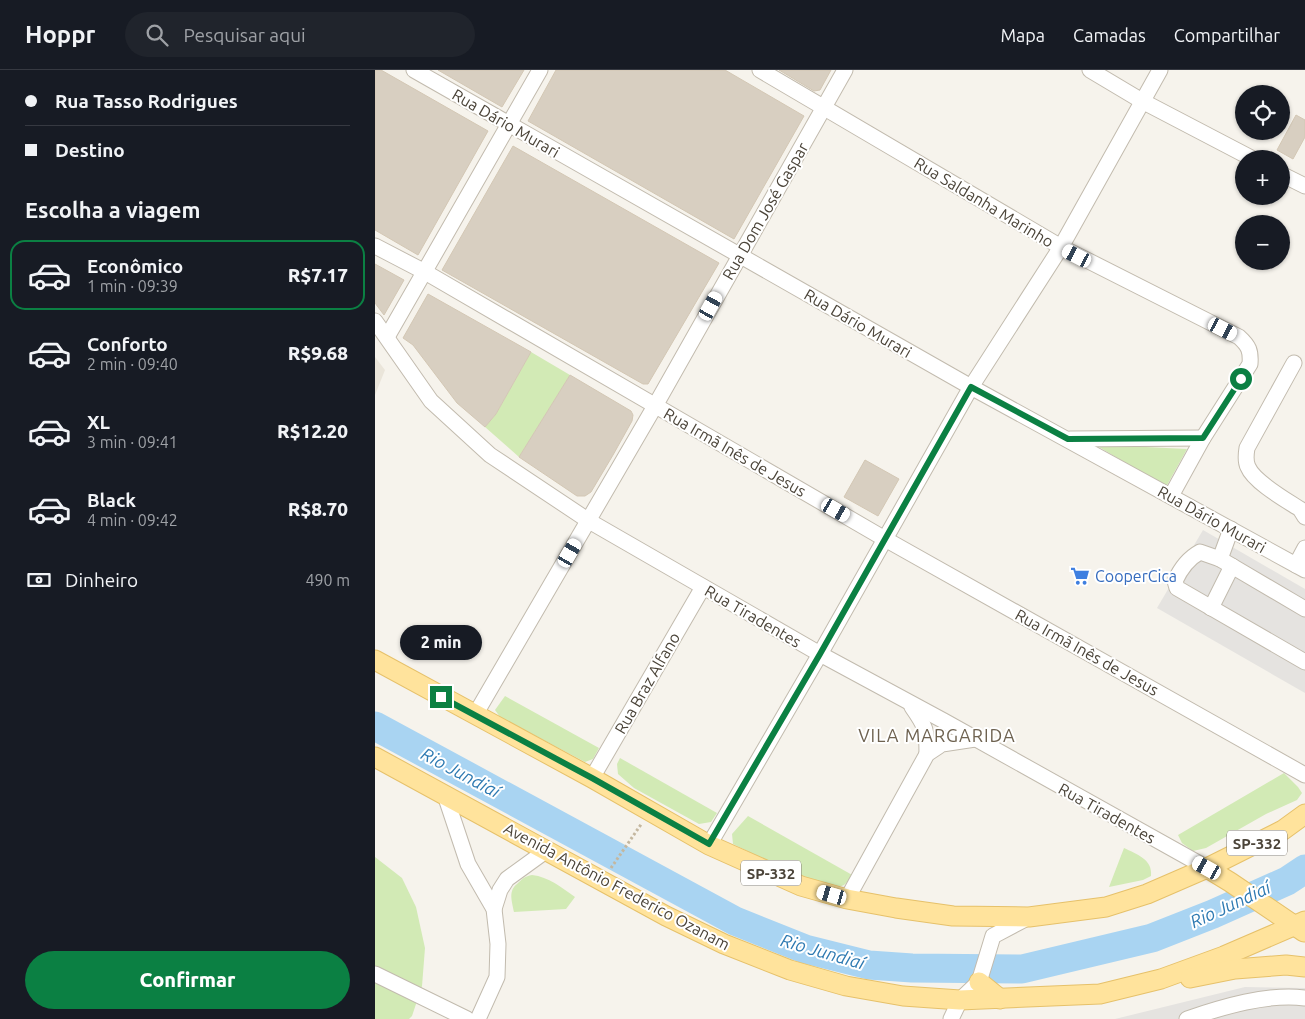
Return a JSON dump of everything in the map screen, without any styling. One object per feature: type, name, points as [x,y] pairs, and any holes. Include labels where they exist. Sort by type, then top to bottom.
[{"type":"main road","name":"SP-332","points":[[375,660],[709,844],[801,886],[847,899],[896,908],[953,916],[1029,917],[1106,906],[1147,894],[1207,868],[1283,830],[1305,814]]},
{"type":"main road","name":"Avenida Antônio Frederico Ozanam","points":[[375,756],[666,916],[724,944],[789,970],[846,986],[903,996],[960,1000],[1100,994],[1161,979],[1231,953],[1297,924]]},
{"type":"main road","name":"Rua Tiradentes","points":[[1207,868],[1297,924]]},
{"type":"main road","points":[[1161,979],[1193,978],[1235,968],[1285,965],[1305,967]]},
{"type":"main road","points":[[979,982],[1000,999]]},
{"type":"street","name":"Rua Dário Murari","points":[[415,70],[971,387],[1300,568]]},
{"type":"street","points":[[387,337],[540,70]]},
{"type":"street","name":"Rua Saldanha Marinho","points":[[760,70],[1061,247],[1239,337],[1248,344],[1251,353],[1250,364],[1203,438]]},
{"type":"street","name":"Rua Dom José Gaspar","points":[[475,715],[655,406],[845,70]]},
{"type":"street","points":[[1090,70],[1143,101],[1236,150]]},
{"type":"street","points":[[709,844],[820,654],[971,387],[1061,247],[1160,70]]},
{"type":"street","points":[[1290,178],[1305,186]]},
{"type":"street","name":"Rua Irmã Inês de Jesus","points":[[375,246],[425,272],[885,539],[1305,775]]},
{"type":"street","name":"Rua Tiradentes","points":[[375,321],[431,401],[490,456],[589,521],[703,587],[909,704],[1207,868]]},
{"type":"street","points":[[1294,363],[1247,448],[1246,459],[1248,468],[1253,476],[1300,509],[1305,517]]},
{"type":"street","points":[[1068,439],[1203,438],[1171,496]]},
{"type":"street","points":[[1211,608],[1226,563],[1231,529]]},
{"type":"street","points":[[1300,568],[1305,548]]},
{"type":"street","points":[[1305,609],[1226,563],[1200,552],[1193,555],[1175,581],[1177,588],[1305,662]]},
{"type":"street","name":"Rua Braz Alfano","points":[[592,778],[703,587]]},
{"type":"street","points":[[909,704],[924,724],[927,734],[927,754]]},
{"type":"street","points":[[847,899],[927,754],[942,744],[975,739]]},
{"type":"street","points":[[445,795],[468,864],[494,909],[498,944],[497,977],[478,1019]]},
{"type":"street","points":[[494,909],[500,890],[507,880],[547,850]]},
{"type":"street","points":[[951,1019],[960,1000],[979,982],[993,936],[1029,917]]},
{"type":"street","points":[[375,974],[467,1019]]},
{"type":"street","points":[[1187,1019],[1232,1005],[1259,1000],[1305,998]]},
{"type":"path","points":[[609,871],[635,834]]},
{"type":"shaded area","points":[[375,357],[385,370],[375,395]]},
{"type":"shaded area","points":[[1203,530],[1305,589],[1305,693],[1157,608]]},
{"type":"shaded area","points":[[1245,987],[1305,988],[1305,1019],[1115,1019]]},
{"type":"green space","points":[[531,352],[570,375],[519,457],[485,427],[496,414]]},
{"type":"green space","points":[[1099,447],[1146,447],[1187,449],[1166,487]]},
{"type":"green space","points":[[505,696],[599,748],[593,759],[585,762],[500,717],[495,710]]},
{"type":"green space","points":[[620,758],[717,813],[711,822],[699,824],[634,788],[618,774],[617,764]]},
{"type":"green space","points":[[1284,773],[1302,793],[1297,800],[1266,814],[1206,848],[1193,851],[1182,843],[1178,835]]},
{"type":"green space","points":[[748,816],[854,876],[844,885],[836,888],[792,873],[733,844],[732,834]]},
{"type":"green space","points":[[1124,848],[1147,861],[1151,870],[1151,876],[1143,880],[1109,887]]},
{"type":"green space","points":[[375,857],[402,878],[416,907],[425,948],[422,986],[412,1016],[409,1019],[375,1019]]},
{"type":"green space","points":[[532,875],[549,880],[575,897],[566,909],[514,912],[511,896],[512,890],[522,879]]},
{"type":"building","points":[[375,70],[381,70],[488,131],[418,255],[375,230]]},
{"type":"building","points":[[438,70],[524,70],[502,107]]},
{"type":"building","points":[[556,70],[725,70],[804,116],[734,239],[528,121]]},
{"type":"building","points":[[779,70],[831,70],[820,90],[814,91]]},
{"type":"building","points":[[1296,115],[1305,120],[1305,137],[1293,159],[1290,157],[1290,150],[1277,150],[1282,140],[1290,140],[1290,126]]},
{"type":"building","points":[[513,146],[719,263],[648,384],[643,384],[442,270]]},
{"type":"building","points":[[375,264],[404,280],[384,315],[375,303]]},
{"type":"building","points":[[428,294],[531,352],[496,414],[485,427],[457,403],[413,345],[403,338]]},
{"type":"building","points":[[570,375],[631,411],[633,415],[632,421],[613,455],[591,492],[585,496],[577,496],[519,457]]},
{"type":"building","points":[[865,460],[899,479],[878,516],[844,497]]},
{"type":"waterway","name":"Rio Jundiaí","points":[[375,726],[735,921],[805,949],[869,965],[912,968],[1022,969],[1152,938],[1213,914],[1287,881],[1305,869]]},
{"type":"place","name":"CooperCica","points":[[1080,576]]},
{"type":"district","name":"VILA MARGARIDA","points":[[937,735]]},
{"type":"route","points":[[441,697],[592,778],[709,844],[820,654],[971,387],[1068,439],[1203,438],[1241,379]]}]
